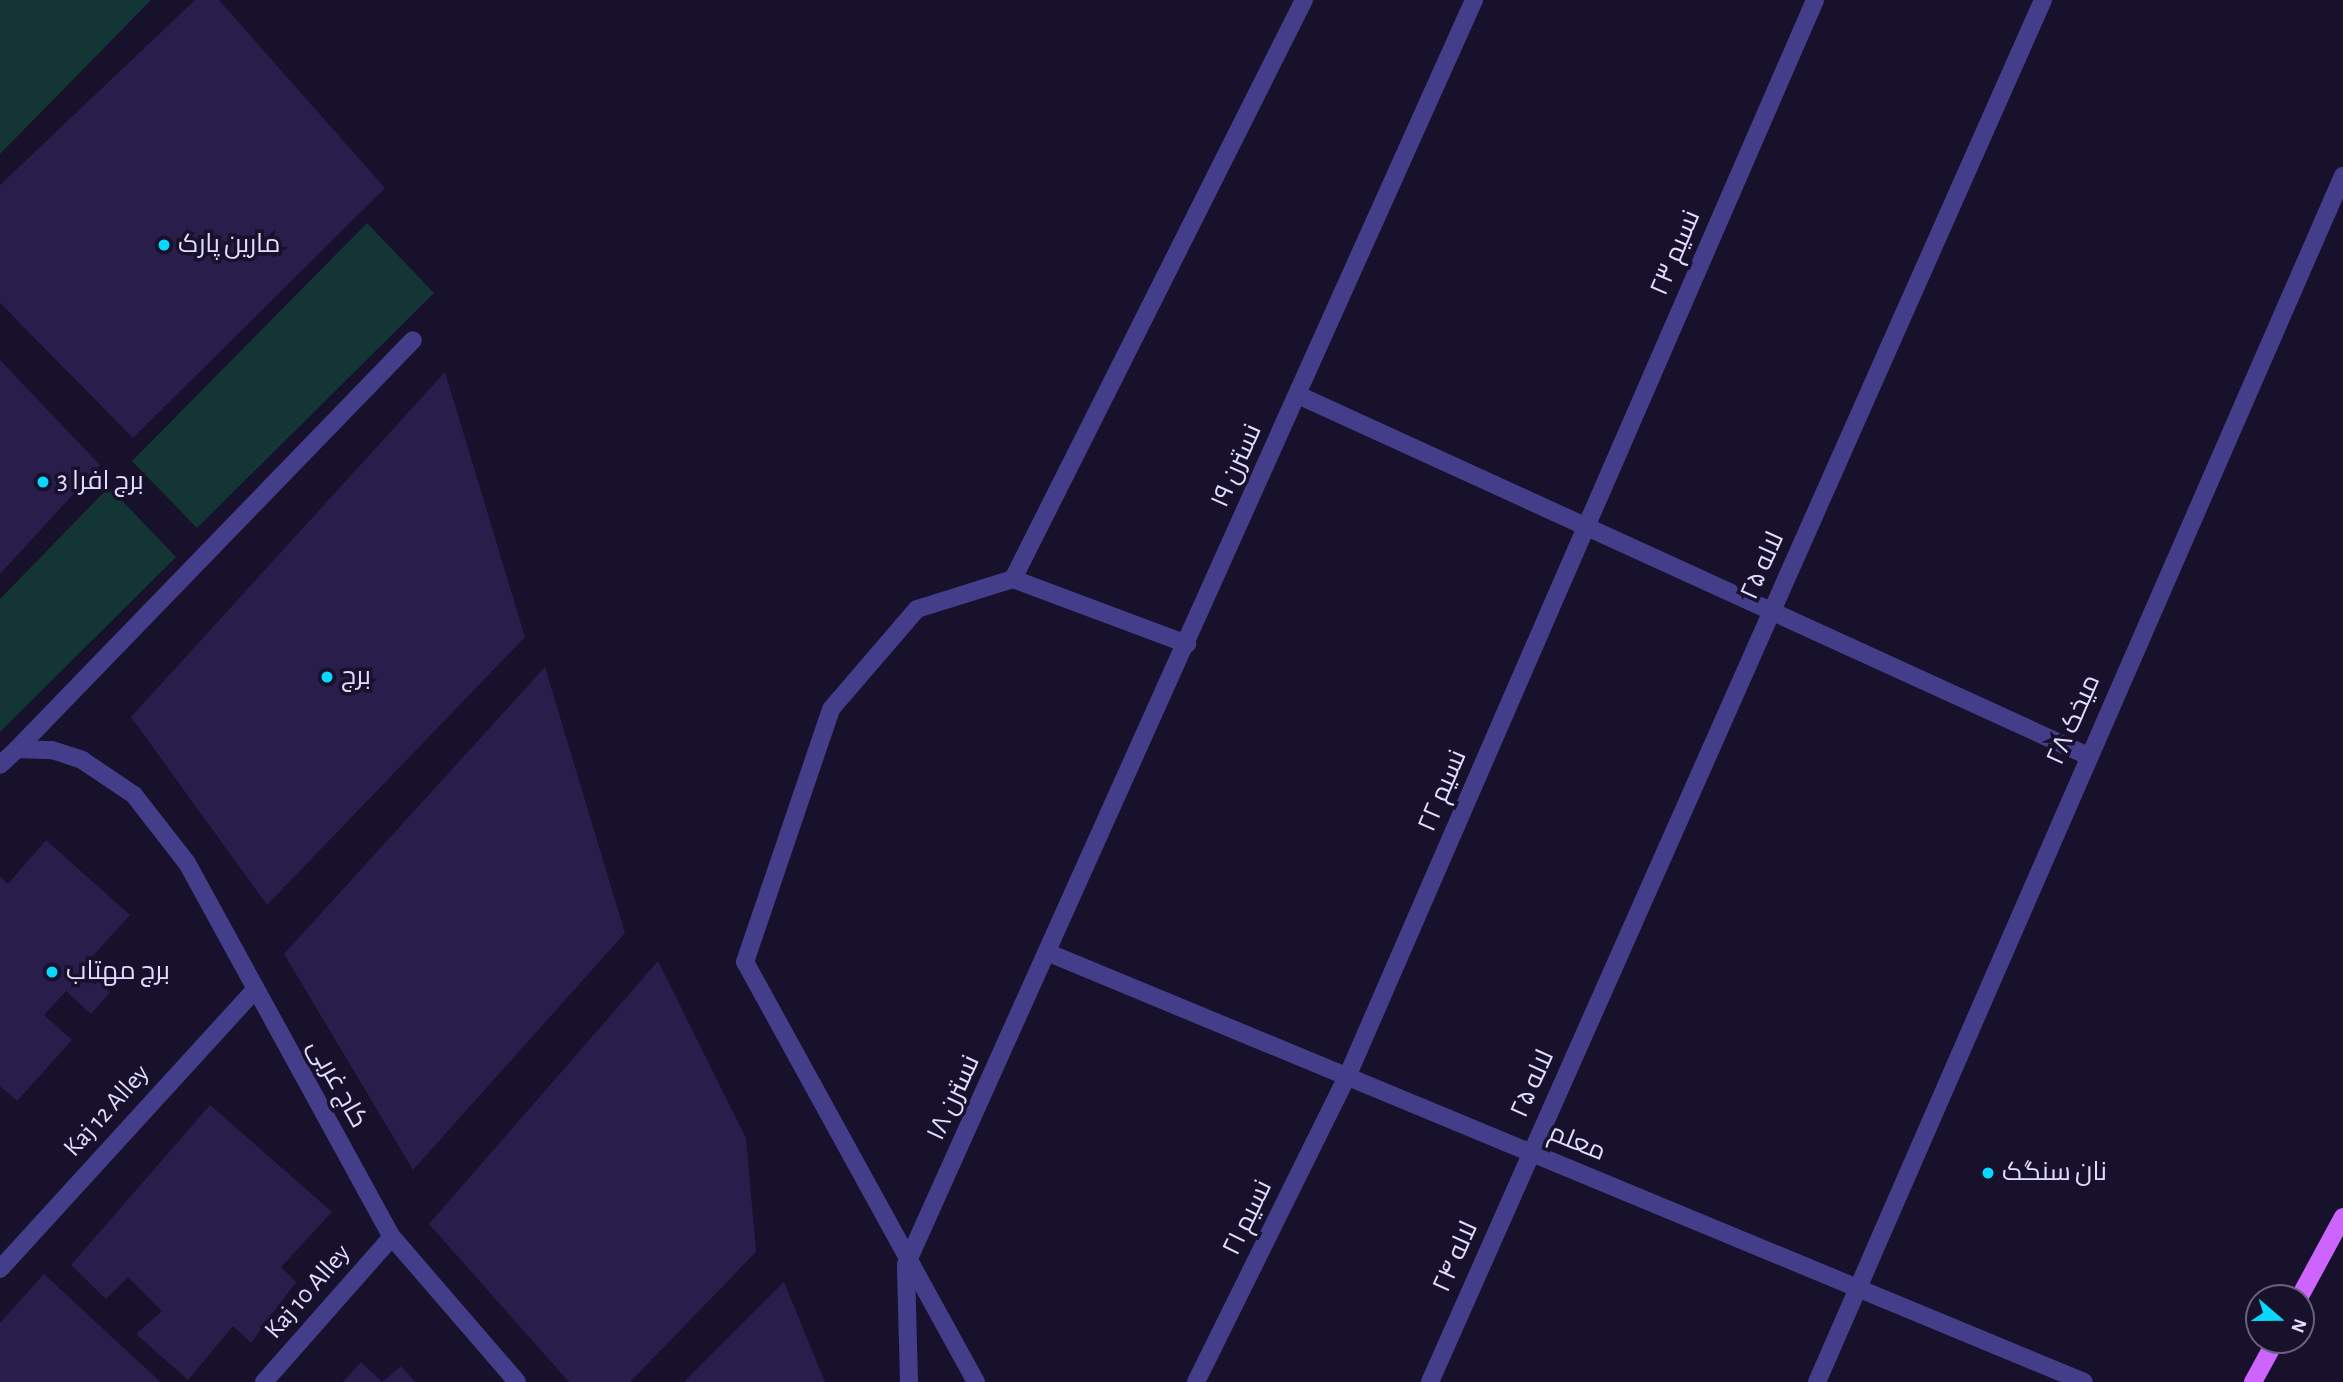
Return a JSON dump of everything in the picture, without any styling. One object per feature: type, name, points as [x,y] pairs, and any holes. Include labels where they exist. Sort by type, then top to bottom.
[{"type":"main road","points":[[2307,1284],[2343,1217]]},
{"type":"main road","points":[[2253,1382],[2268,1354]]},
{"type":"street","points":[[1013,579],[1304,0]]},
{"type":"street","name":"نسترن ۱۹","points":[[1049,953],[1474,0]]},
{"type":"street","name":"نسیم ۲۳","points":[[1586,527],[1815,0]]},
{"type":"street","name":"لاله ۲۵","points":[[1531,1153],[2043,0]]},
{"type":"street","name":"میخک ۲۸","points":[[1817,1382],[1860,1289],[2086,755],[2343,176]]},
{"type":"street","points":[[0,765],[413,340]]},
{"type":"street","points":[[1298,395],[2086,755]]},
{"type":"street","name":"نسیم ۲۲","points":[[1347,1077],[1586,527]]},
{"type":"street","points":[[976,1382],[906,1265],[745,962],[831,709],[918,609],[1013,579],[1187,644]]},
{"type":"street","name":"کاج غربی","points":[[17,748],[82,760],[134,795],[187,863],[392,1237],[517,1382]]},
{"type":"street","name":"معلم","points":[[1049,953],[2084,1382]]},
{"type":"street","name":"نسترن ۱۸","points":[[906,1265],[1049,953]]},
{"type":"street","name":"Kaj 12 Alley","points":[[0,1269],[255,990]]},
{"type":"street","name":"نسیم ۲۱","points":[[1196,1382],[1347,1077]]},
{"type":"street","name":"لاله ۲۴","points":[[1430,1382],[1531,1153]]},
{"type":"street","name":"Kaj 10 Alley","points":[[264,1382],[392,1237]]},
{"type":"street","points":[[906,1265],[909,1382]]},
{"type":"green space","points":[[0,0],[151,0],[0,154]]},
{"type":"green space","points":[[367,223],[434,293],[197,528],[132,461]]},
{"type":"green space","points":[[109,487],[176,557],[0,732],[0,599]]},
{"type":"building","name":"مارین پارک","points":[[195,0],[219,0],[385,188],[133,438],[0,303],[0,185]]},
{"type":"building","name":"برج افرا 3","points":[[0,360],[100,465],[0,574]]},
{"type":"building","name":"برج","points":[[445,372],[525,637],[267,905],[131,717]]},
{"type":"building","points":[[545,667],[625,933],[413,1170],[284,954]]},
{"type":"building","name":"برج مهتاب","points":[[46,840],[130,915],[90,959],[117,984],[91,1014],[66,991],[44,1015],[72,1040],[17,1101],[0,1086],[0,877],[8,884]]},
{"type":"building","points":[[658,961],[746,1138],[756,1252],[630,1382],[569,1382],[429,1224]]},
{"type":"building","points":[[210,1105],[332,1212],[281,1267],[296,1282],[251,1343],[233,1326],[188,1380],[136,1334],[162,1311],[128,1277],[106,1299],[71,1265]]},
{"type":"building","points":[[44,1274],[160,1382],[0,1382],[0,1323]]},
{"type":"building","points":[[784,1282],[825,1382],[684,1382]]},
{"type":"building","points":[[361,1362],[382,1382],[343,1382]]},
{"type":"building","points":[[401,1366],[415,1382],[382,1382]]},
{"type":"place","name":"مارین پارک","points":[[164,245]]},
{"type":"place","name":"برج افرا 3","points":[[43,482]]},
{"type":"place","name":"برج","points":[[327,677]]},
{"type":"place","name":"برج مهتاب","points":[[52,972]]},
{"type":"place","name":"نان سنگک","points":[[1988,1173]]}]
